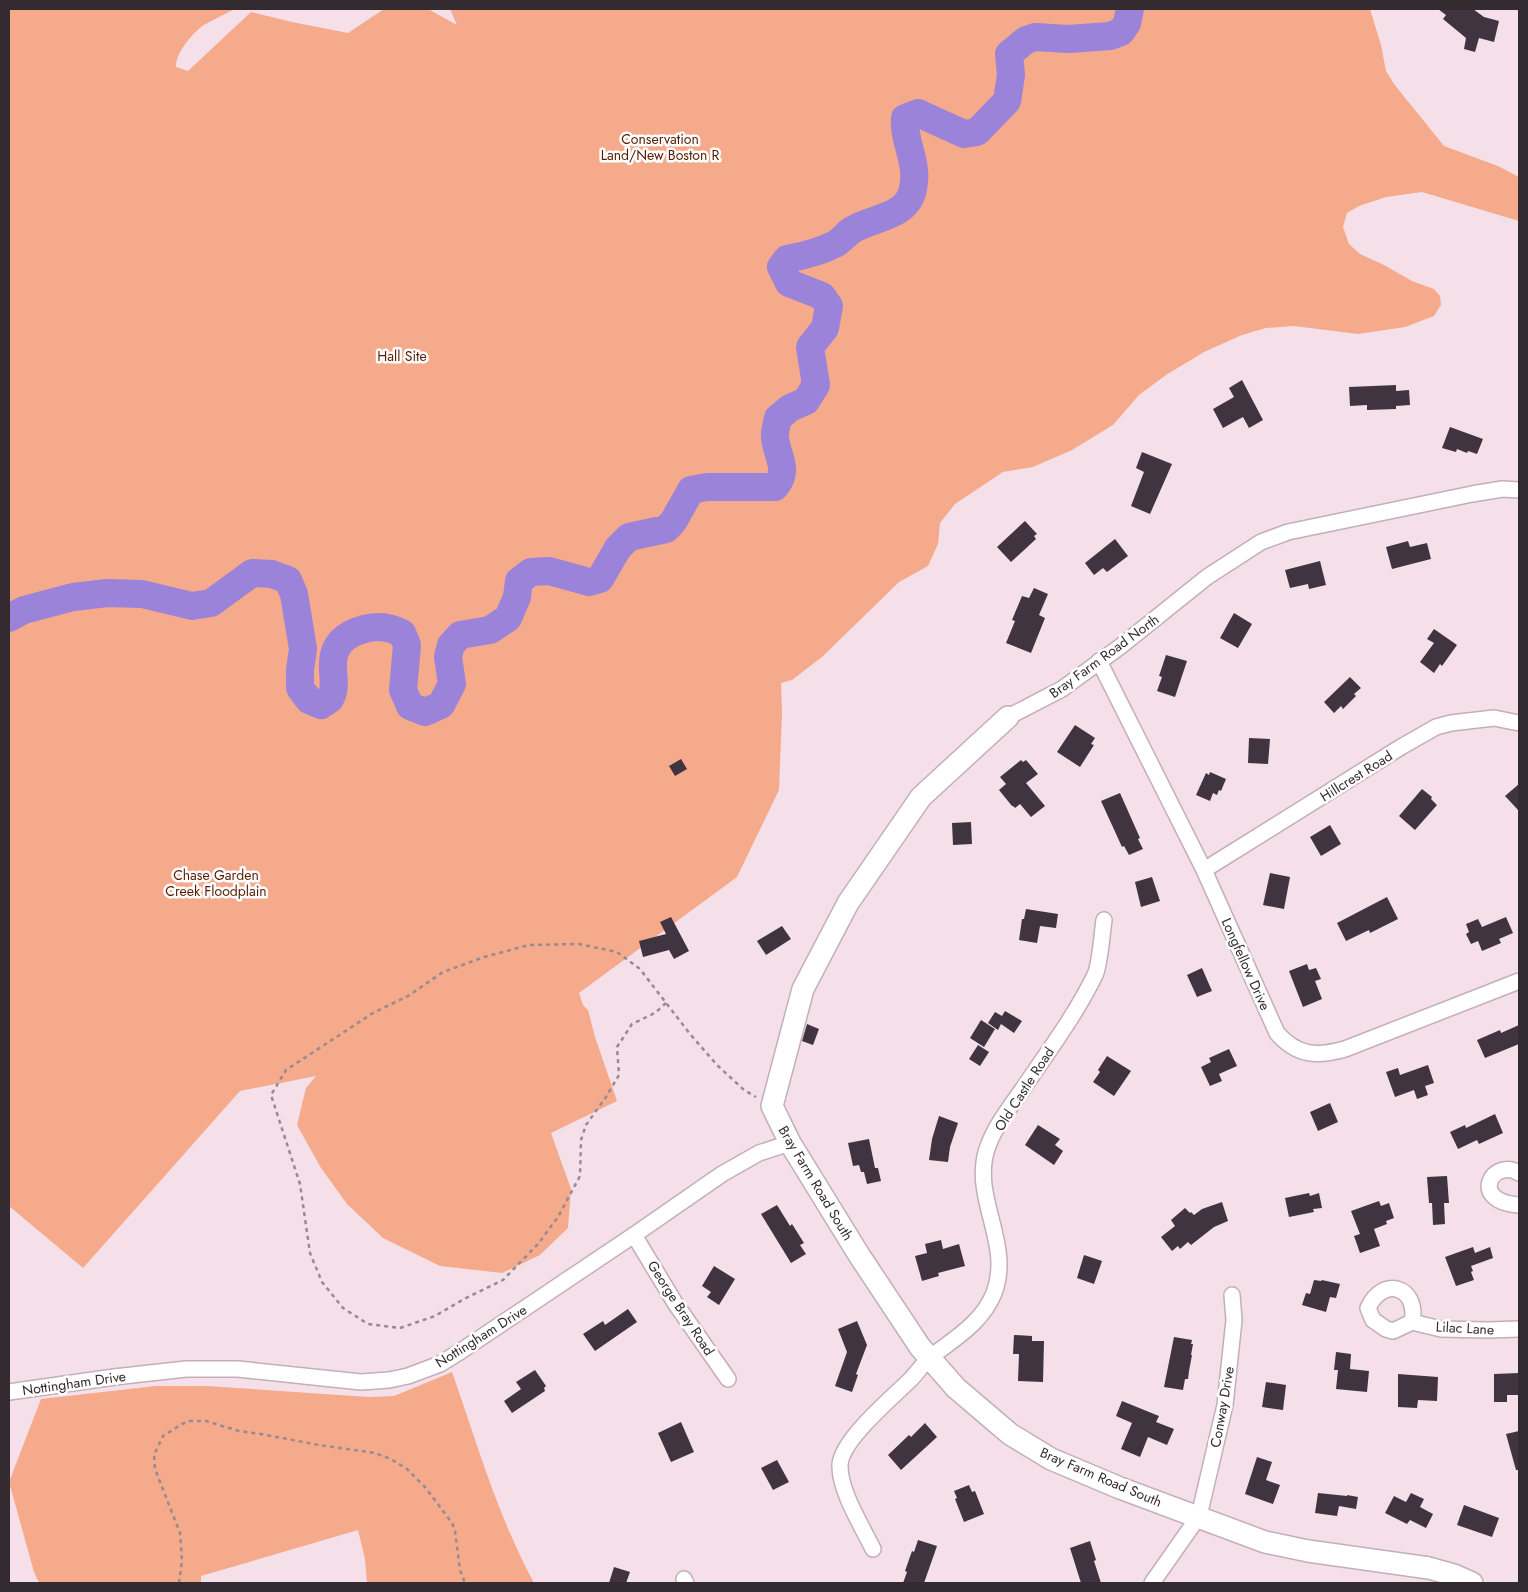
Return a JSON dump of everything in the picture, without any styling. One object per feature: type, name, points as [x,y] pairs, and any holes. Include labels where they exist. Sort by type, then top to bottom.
[{"type":"street","name":"Bray Farm Road North","points":[[772,1106],[803,988],[848,903],[921,797],[1008,717],[1062,689],[1121,646],[1207,577],[1261,542],[1288,532],[1472,494],[1502,488],[1519,490]]},
{"type":"street","name":"Longfellow Drive","points":[[1099,661],[1204,870],[1278,1033],[1286,1042],[1312,1054],[1334,1052],[1519,981]]},
{"type":"street","name":"Hillcrest Road","points":[[1204,870],[1436,727],[1451,723],[1494,718],[1519,723]]},
{"type":"street","name":"Old Castle Road","points":[[873,1549],[841,1483],[840,1463],[847,1447],[857,1432],[929,1358],[966,1330],[983,1312],[993,1294],[999,1275],[1000,1260],[987,1200],[984,1173],[985,1156],[998,1125],[1067,1023],[1096,974],[1104,920]]},
{"type":"street","name":"Bray Farm Road South","points":[[772,1106],[790,1143],[920,1347],[956,1388],[1010,1434],[1051,1458],[1120,1488],[1265,1542],[1308,1551],[1429,1568],[1454,1575],[1472,1583]]},
{"type":"street","name":"Nottingham Drive","points":[[9,1392],[186,1369],[238,1369],[361,1382],[408,1376],[440,1364],[461,1351],[722,1174],[759,1153],[790,1143]]},
{"type":"street","points":[[1519,1173],[1514,1170],[1503,1169],[1495,1174],[1489,1187],[1490,1194],[1498,1201],[1519,1206]]},
{"type":"street","name":"George Bray Road","points":[[634,1235],[675,1303],[728,1379]]},
{"type":"street","name":"Conway Drive","points":[[1199,1516],[1225,1405],[1234,1320],[1232,1296]]},
{"type":"street","name":"Lilac Lane","points":[[1412,1322],[1441,1329],[1519,1329]]},
{"type":"street","points":[[1152,1583],[1199,1516]]},
{"type":"path","points":[[666,1002],[655,1013],[632,1024],[617,1047],[620,1075],[586,1126],[581,1140],[580,1176],[558,1217],[538,1244],[503,1280],[435,1316],[400,1328],[368,1324],[342,1308],[322,1282],[310,1253],[300,1184],[271,1095],[286,1070],[373,1013],[408,996],[443,972],[484,957],[529,945],[579,944],[617,952],[640,969],[717,1065],[744,1090],[772,1106]]},
{"type":"path","points":[[179,1583],[182,1561],[180,1533],[155,1469],[154,1456],[163,1436],[190,1421],[206,1421],[239,1431],[375,1453],[396,1462],[407,1469],[425,1487],[452,1523],[455,1531],[460,1570],[465,1583]]},
{"type":"green space","points":[[9,9],[235,9],[204,25],[186,44],[178,56],[176,67],[188,71],[251,12],[348,33],[384,9],[428,9],[457,25],[450,9],[1370,9],[1381,45],[1386,71],[1394,84],[1444,146],[1498,166],[1519,177],[1519,221],[1422,192],[1386,197],[1359,206],[1347,213],[1343,227],[1349,244],[1360,254],[1412,281],[1434,289],[1440,296],[1441,305],[1434,316],[1405,327],[1358,334],[1294,326],[1266,328],[1242,335],[1204,352],[1166,375],[1139,395],[1113,425],[1072,450],[1033,467],[1003,472],[955,504],[940,523],[938,544],[928,566],[899,582],[822,657],[792,680],[781,683],[782,713],[779,790],[737,877],[579,993],[583,1005],[588,1010],[595,1037],[617,1101],[551,1133],[571,1189],[568,1228],[540,1255],[502,1273],[440,1266],[383,1238],[347,1204],[321,1168],[297,1125],[306,1088],[316,1076],[240,1091],[83,1268],[9,1206]]},
{"type":"green space","points":[[452,1372],[499,1506],[534,1583],[367,1583],[365,1559],[358,1530],[201,1576],[201,1583],[39,1583],[34,1572],[9,1482],[41,1399],[156,1386],[207,1386],[369,1397],[394,1396]]},
{"type":"building","points":[[1438,9],[1473,9],[1484,17],[1499,21],[1494,42],[1479,38],[1475,52],[1464,49],[1466,38],[1443,19],[1446,15]]},
{"type":"building","points":[[1242,380],[1263,420],[1249,428],[1243,417],[1223,428],[1213,409],[1234,397],[1229,388]]},
{"type":"building","points":[[1396,385],[1396,391],[1409,390],[1410,405],[1396,406],[1396,409],[1367,410],[1367,405],[1350,406],[1349,387]]},
{"type":"building","points":[[1450,427],[1483,439],[1477,454],[1457,449],[1456,452],[1442,448]]},
{"type":"building","points":[[1142,452],[1172,464],[1150,514],[1131,506],[1144,472],[1136,468]]},
{"type":"building","points":[[1025,521],[1037,534],[1034,536],[1036,539],[1011,562],[997,547]]},
{"type":"building","points":[[1115,539],[1128,556],[1107,572],[1103,568],[1094,575],[1085,563]]},
{"type":"building","points":[[1408,541],[1410,547],[1427,543],[1431,559],[1392,569],[1386,547]]},
{"type":"building","points":[[1320,561],[1326,585],[1309,589],[1308,584],[1290,588],[1285,570]]},
{"type":"building","points":[[1034,588],[1048,594],[1039,615],[1045,618],[1031,653],[1006,643],[1015,621],[1012,620],[1022,596],[1029,598]]},
{"type":"building","points":[[1234,613],[1252,624],[1238,648],[1220,638]]},
{"type":"building","points":[[1434,629],[1457,645],[1442,666],[1440,664],[1434,673],[1420,662],[1434,643],[1427,639]]},
{"type":"building","points":[[1166,655],[1187,661],[1175,697],[1157,691],[1162,677],[1159,676]]},
{"type":"building","points":[[1350,677],[1361,688],[1343,709],[1341,706],[1334,713],[1324,702]]},
{"type":"building","points":[[1075,725],[1095,738],[1091,744],[1094,745],[1080,767],[1057,752]]},
{"type":"building","points":[[1249,738],[1270,739],[1268,764],[1248,763]]},
{"type":"building","points":[[681,759],[687,769],[675,776],[669,766]]},
{"type":"building","points":[[1021,760],[1023,762],[1026,760],[1038,774],[1026,783],[1045,806],[1031,817],[1020,804],[1015,808],[1012,806],[999,790],[1006,784],[1000,777]]},
{"type":"building","points":[[1210,772],[1226,779],[1221,791],[1219,790],[1217,795],[1213,793],[1210,801],[1196,795],[1206,773],[1209,775]]},
{"type":"building","points":[[1519,784],[1519,811],[1505,796]]},
{"type":"building","points":[[1422,789],[1432,797],[1431,799],[1437,805],[1415,830],[1399,816]]},
{"type":"building","points":[[1120,793],[1143,849],[1129,855],[1124,846],[1122,847],[1101,801]]},
{"type":"building","points":[[971,822],[972,844],[953,845],[952,823]]},
{"type":"building","points":[[1330,825],[1341,844],[1321,856],[1310,837]]},
{"type":"building","points":[[1270,873],[1290,877],[1284,909],[1263,905]]},
{"type":"building","points":[[1152,877],[1160,901],[1141,907],[1135,882]]},
{"type":"building","points":[[1387,897],[1398,919],[1370,933],[1369,930],[1346,941],[1337,923]]},
{"type":"building","points":[[1026,909],[1058,914],[1056,928],[1040,926],[1037,943],[1019,940],[1022,919],[1024,919]]},
{"type":"building","points":[[671,917],[689,951],[674,959],[669,950],[643,957],[639,941],[666,934],[660,922]]},
{"type":"building","points":[[1506,917],[1513,933],[1499,939],[1501,943],[1482,951],[1478,941],[1471,944],[1466,934],[1469,932],[1466,924],[1478,919],[1482,927]]},
{"type":"building","points":[[782,926],[791,939],[766,955],[757,941]]},
{"type":"building","points":[[1307,964],[1309,970],[1316,968],[1321,979],[1315,981],[1322,999],[1303,1007],[1289,971]]},
{"type":"building","points":[[1202,968],[1212,991],[1197,997],[1187,975]]},
{"type":"building","points":[[1005,1011],[1022,1021],[1014,1033],[1001,1024],[998,1030],[988,1023],[995,1012],[1002,1016]]},
{"type":"building","points":[[981,1020],[995,1029],[984,1047],[970,1038]]},
{"type":"building","points":[[807,1024],[819,1029],[813,1045],[802,1041]]},
{"type":"building","points":[[1519,1025],[1519,1044],[1485,1058],[1477,1040],[1500,1030],[1501,1033]]},
{"type":"building","points":[[978,1045],[989,1052],[980,1066],[969,1059]]},
{"type":"building","points":[[1229,1049],[1237,1066],[1219,1074],[1222,1081],[1210,1086],[1201,1067],[1211,1062],[1209,1058]]},
{"type":"building","points":[[1107,1056],[1131,1071],[1114,1096],[1093,1082]]},
{"type":"building","points":[[1428,1065],[1434,1083],[1425,1086],[1428,1095],[1417,1099],[1414,1090],[1395,1097],[1386,1072],[1398,1068],[1400,1075]]},
{"type":"building","points":[[1330,1103],[1338,1122],[1318,1131],[1310,1112]]},
{"type":"building","points":[[1495,1114],[1503,1133],[1479,1144],[1477,1140],[1458,1149],[1450,1132],[1465,1125],[1466,1128]]},
{"type":"building","points":[[939,1116],[958,1123],[950,1147],[948,1162],[929,1160],[932,1139]]},
{"type":"building","points":[[1038,1125],[1060,1139],[1055,1145],[1063,1151],[1054,1165],[1025,1145]]},
{"type":"building","points":[[869,1139],[875,1168],[878,1168],[881,1181],[867,1184],[864,1172],[861,1172],[859,1165],[853,1166],[848,1143]]},
{"type":"building","points":[[1447,1176],[1449,1203],[1444,1203],[1445,1224],[1433,1225],[1432,1203],[1429,1203],[1427,1177]]},
{"type":"building","points":[[1309,1193],[1310,1196],[1319,1193],[1322,1208],[1313,1209],[1314,1212],[1289,1217],[1285,1198]]},
{"type":"building","points":[[1379,1201],[1381,1206],[1389,1203],[1394,1218],[1386,1221],[1387,1224],[1374,1229],[1380,1246],[1360,1253],[1354,1236],[1360,1234],[1351,1211]]},
{"type":"building","points":[[1222,1202],[1228,1221],[1214,1227],[1191,1245],[1188,1242],[1180,1249],[1178,1246],[1172,1251],[1161,1237],[1175,1226],[1171,1220],[1185,1208],[1194,1215],[1202,1209]]},
{"type":"building","points":[[777,1205],[790,1226],[792,1224],[804,1243],[800,1245],[806,1254],[791,1263],[761,1214]]},
{"type":"building","points":[[941,1240],[943,1249],[959,1244],[965,1266],[938,1273],[939,1276],[922,1281],[915,1256],[927,1253],[925,1244]]},
{"type":"building","points":[[1473,1247],[1475,1253],[1490,1247],[1493,1258],[1471,1266],[1474,1280],[1456,1286],[1445,1257]]},
{"type":"building","points":[[1084,1255],[1102,1261],[1094,1284],[1077,1278]]},
{"type":"building","points":[[714,1266],[735,1279],[719,1305],[707,1297],[711,1292],[702,1286]]},
{"type":"building","points":[[1314,1280],[1340,1284],[1336,1298],[1330,1297],[1326,1312],[1302,1305],[1306,1293],[1310,1294]]},
{"type":"building","points":[[628,1309],[637,1322],[595,1351],[583,1334],[603,1321],[605,1325]]},
{"type":"building","points":[[857,1321],[867,1345],[856,1374],[858,1375],[852,1392],[835,1386],[847,1352],[838,1329]]},
{"type":"building","points":[[1014,1335],[1032,1336],[1032,1341],[1044,1341],[1043,1382],[1018,1381],[1019,1354],[1013,1354]]},
{"type":"building","points":[[1174,1337],[1192,1340],[1191,1344],[1193,1344],[1188,1379],[1185,1379],[1183,1390],[1164,1387]]},
{"type":"building","points":[[1336,1352],[1351,1354],[1350,1369],[1369,1371],[1367,1392],[1336,1389],[1338,1370],[1334,1370]]},
{"type":"building","points":[[535,1370],[546,1386],[544,1388],[545,1391],[512,1413],[504,1401],[521,1389],[516,1382]]},
{"type":"building","points":[[1519,1373],[1519,1395],[1507,1395],[1507,1402],[1494,1402],[1494,1374]]},
{"type":"building","points":[[1398,1374],[1438,1377],[1437,1401],[1418,1400],[1417,1408],[1398,1407]]},
{"type":"building","points":[[1266,1382],[1286,1385],[1283,1410],[1262,1407]]},
{"type":"building","points":[[1122,1401],[1159,1416],[1156,1422],[1174,1429],[1167,1445],[1148,1437],[1140,1457],[1121,1449],[1132,1423],[1116,1416]]},
{"type":"building","points":[[681,1422],[694,1452],[671,1462],[658,1433]]},
{"type":"building","points":[[925,1423],[937,1437],[901,1470],[888,1455]]},
{"type":"building","points":[[1519,1431],[1519,1470],[1516,1470],[1506,1434]]},
{"type":"building","points":[[1257,1457],[1272,1462],[1266,1480],[1280,1485],[1273,1504],[1245,1494]]},
{"type":"building","points":[[777,1460],[789,1482],[773,1490],[761,1468]]},
{"type":"building","points":[[969,1485],[972,1492],[975,1491],[984,1514],[964,1522],[955,1499],[957,1498],[954,1491]]},
{"type":"building","points":[[1318,1493],[1358,1497],[1356,1509],[1339,1506],[1337,1516],[1315,1513]]},
{"type":"building","points":[[1411,1493],[1424,1499],[1420,1507],[1433,1514],[1426,1528],[1410,1520],[1407,1524],[1385,1513],[1394,1496],[1406,1502]]},
{"type":"building","points":[[1464,1505],[1499,1518],[1492,1537],[1457,1525]]},
{"type":"building","points":[[918,1540],[937,1546],[924,1583],[903,1583],[907,1572],[905,1571]]},
{"type":"building","points":[[1090,1541],[1101,1583],[1081,1583],[1070,1548]]},
{"type":"building","points":[[614,1567],[630,1572],[626,1583],[609,1583]]},
{"type":"waterway","points":[[9,618],[24,610],[73,597],[107,593],[142,594],[192,606],[211,603],[252,573],[272,574],[288,580],[294,594],[303,649],[300,688],[309,700],[321,705],[330,699],[334,686],[334,657],[338,645],[346,637],[358,631],[378,627],[402,633],[407,645],[403,690],[410,706],[425,712],[441,705],[452,684],[448,657],[451,645],[460,635],[490,630],[508,618],[517,597],[519,581],[531,572],[549,571],[589,582],[600,579],[618,548],[629,537],[666,529],[673,522],[691,490],[707,487],[775,487],[782,475],[775,436],[778,418],[790,408],[806,401],[816,385],[810,347],[825,328],[829,306],[822,296],[789,283],[781,267],[787,259],[811,253],[837,243],[852,230],[897,211],[910,199],[913,189],[914,170],[906,135],[905,118],[918,113],[964,134],[977,132],[1007,101],[1011,75],[1009,54],[1026,40],[1035,37],[1068,39],[1110,36],[1121,32],[1127,23],[1130,9]]},
{"type":"park label","name":"Conservation Land/New Boston R","points":[[660,148]]},
{"type":"park label","name":"Hall Site","points":[[402,356]]},
{"type":"park label","name":"Chase Garden Creek Floodplain","points":[[216,884]]}]
